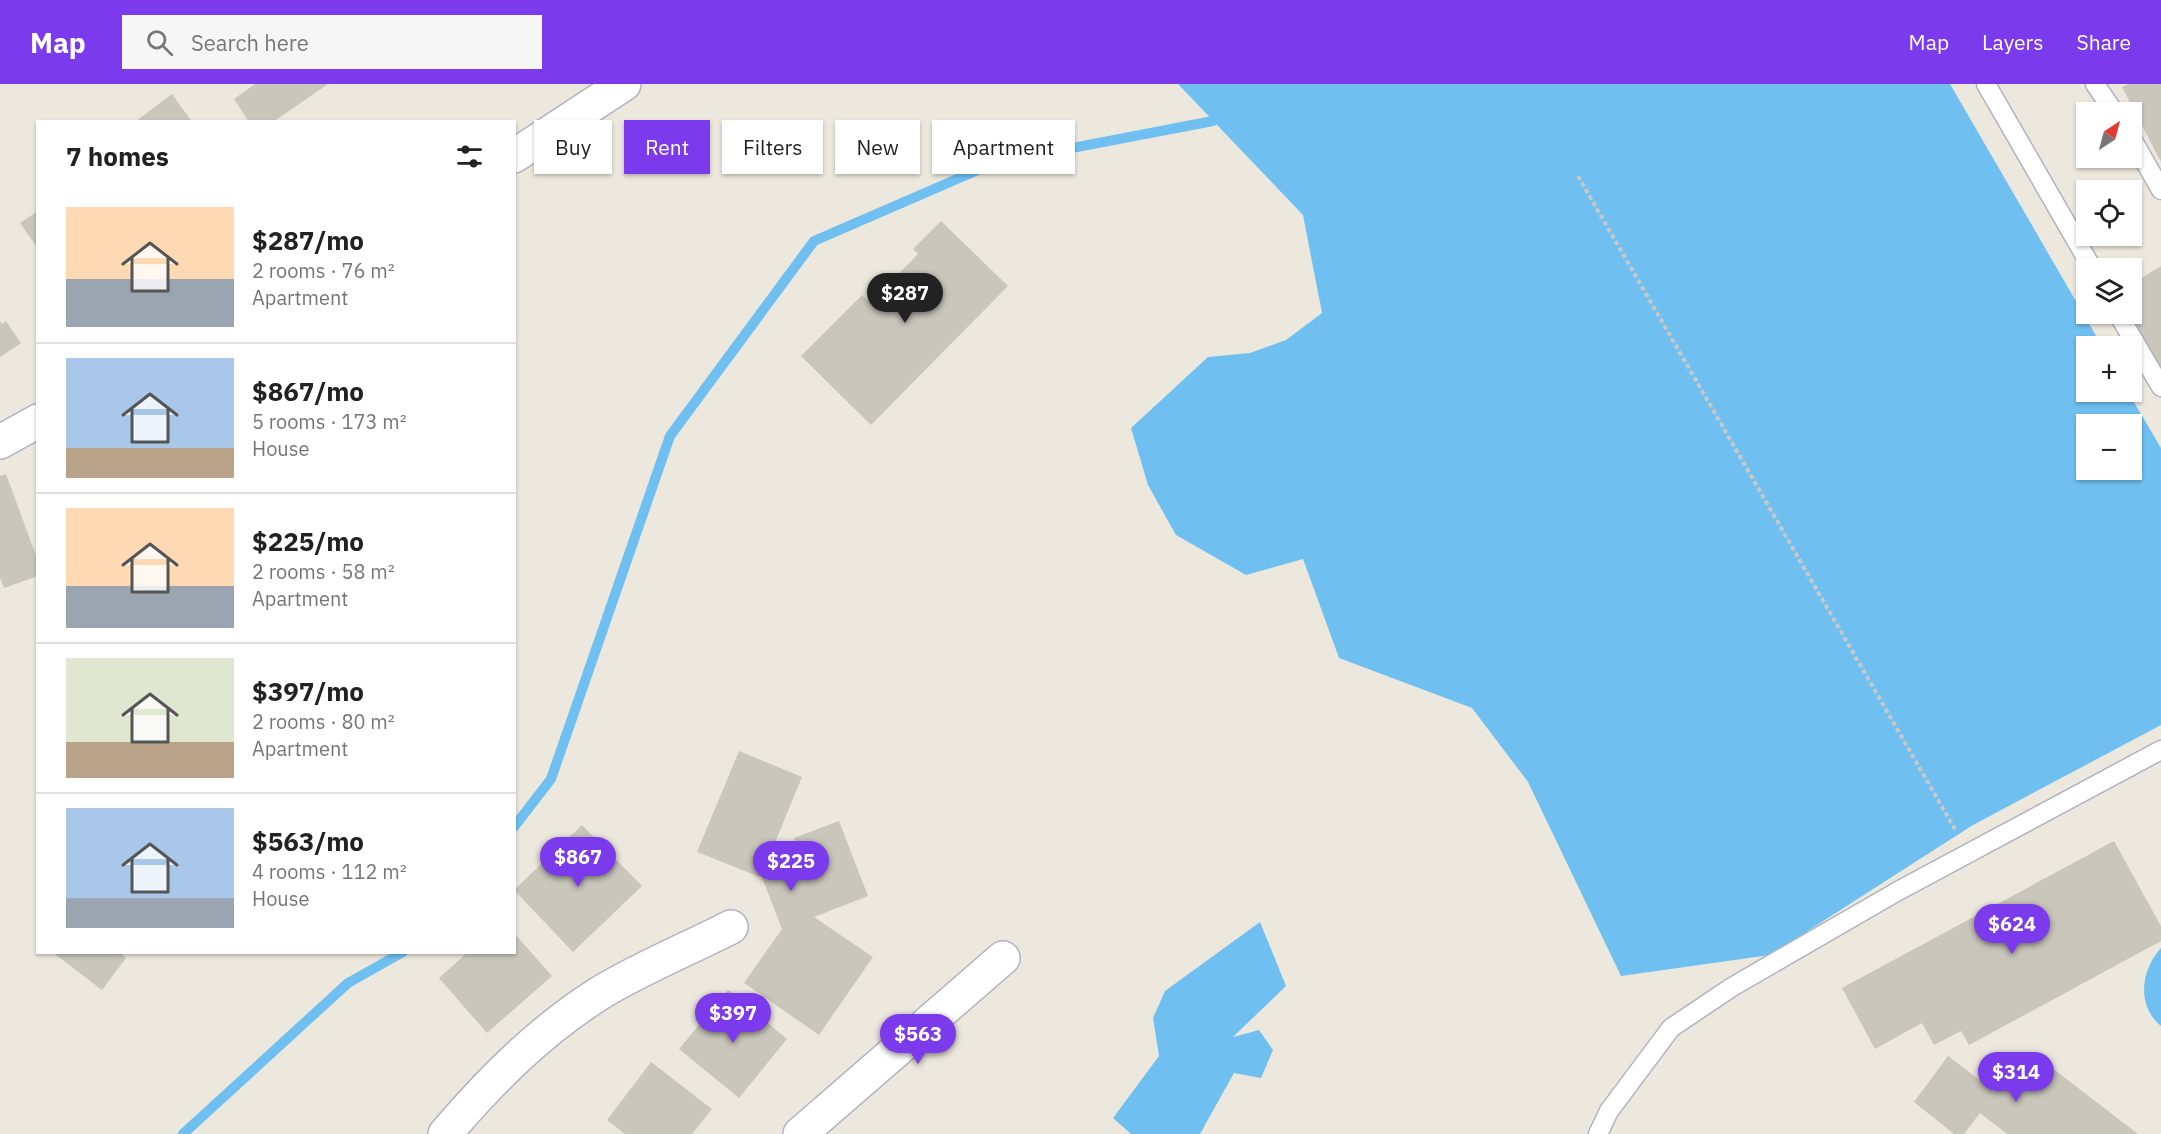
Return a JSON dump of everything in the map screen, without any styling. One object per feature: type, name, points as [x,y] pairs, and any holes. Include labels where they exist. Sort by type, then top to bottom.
[{"type":"street","points":[[516,155],[624,84]]},
{"type":"street","points":[[0,442],[36,422]]},
{"type":"street","points":[[445,1134],[477,1096],[528,1045],[601,993],[731,927]]},
{"type":"street","points":[[800,1134],[1003,958]]},
{"type":"lane","points":[[1986,84],[2086,258]]},
{"type":"lane","points":[[2095,84],[2107,102]]},
{"type":"lane","points":[[2142,157],[2161,190]]},
{"type":"lane","points":[[2124,324],[2161,387]]},
{"type":"lane","points":[[1598,1134],[1609,1111],[1671,1028],[1732,987],[1898,891],[2161,750]]},
{"type":"path","points":[[1578,176],[1958,834]]},
{"type":"water","points":[[1178,84],[1950,84],[2076,301],[2076,324],[2089,324],[2096,336],[2076,336],[2076,402],[2134,402],[2141,414],[2076,414],[2076,480],[2142,480],[2142,416],[2161,448],[2161,725],[1973,825],[1770,955],[1621,976],[1528,782],[1472,708],[1339,658],[1303,559],[1246,575],[1176,535],[1148,485],[1131,428],[1208,357],[1250,353],[1286,340],[1322,313],[1303,215]]},
{"type":"water","points":[[1260,922],[1286,986],[1233,1037],[1259,1030],[1273,1050],[1261,1078],[1234,1073],[1200,1134],[1131,1134],[1113,1118],[1159,1056],[1153,1018],[1165,991]]},
{"type":"water","points":[[2161,948],[2161,1026],[2153,1018],[2148,1008],[2144,987],[2149,967]]},
{"type":"building","points":[[255,84],[328,84],[276,120],[248,120],[234,99]]},
{"type":"building","points":[[2129,84],[2161,84],[2161,162],[2142,125],[2142,102],[2130,102],[2122,87]]},
{"type":"building","points":[[172,94],[191,120],[138,120]]},
{"type":"building","points":[[36,212],[36,246],[20,223]]},
{"type":"building","points":[[941,221],[1008,286],[871,425],[801,356],[862,295],[870,303],[918,254],[913,249]]},
{"type":"building","points":[[2161,266],[2161,381],[2142,348],[2142,336],[2135,336],[2128,324],[2142,324],[2142,278]]},
{"type":"building","points":[[0,321],[2,324],[6,321],[21,343],[0,357]]},
{"type":"building","points":[[6,474],[36,556],[36,577],[4,588],[0,578],[0,476]]},
{"type":"building","points":[[739,751],[802,777],[762,874],[802,858],[794,838],[839,821],[868,896],[814,917],[873,957],[819,1035],[744,983],[782,929],[761,875],[760,877],[697,852]]},
{"type":"building","points":[[582,825],[642,886],[573,952],[516,892],[516,888]]},
{"type":"building","points":[[2114,841],[2161,926],[2161,941],[1969,1045],[1961,1031],[1934,1045],[1922,1023],[1875,1049],[1842,988]]},
{"type":"building","points":[[516,935],[552,976],[487,1033],[439,978],[466,954],[516,954]]},
{"type":"building","points":[[122,954],[126,958],[102,990],[56,955]]},
{"type":"building","points":[[728,990],[787,1039],[739,1098],[679,1049]]},
{"type":"building","points":[[1948,1056],[1994,1091],[2015,1063],[2032,1076],[2043,1061],[2138,1134],[2007,1134],[1980,1113],[1964,1134],[1954,1134],[1914,1102]]},
{"type":"building","points":[[651,1062],[712,1109],[692,1134],[625,1134],[607,1120]]},
{"type":"waterway","points":[[516,824],[551,779],[670,436],[814,241],[994,163],[1213,121]]},
{"type":"waterway","points":[[183,1134],[348,983],[399,954]]}]
